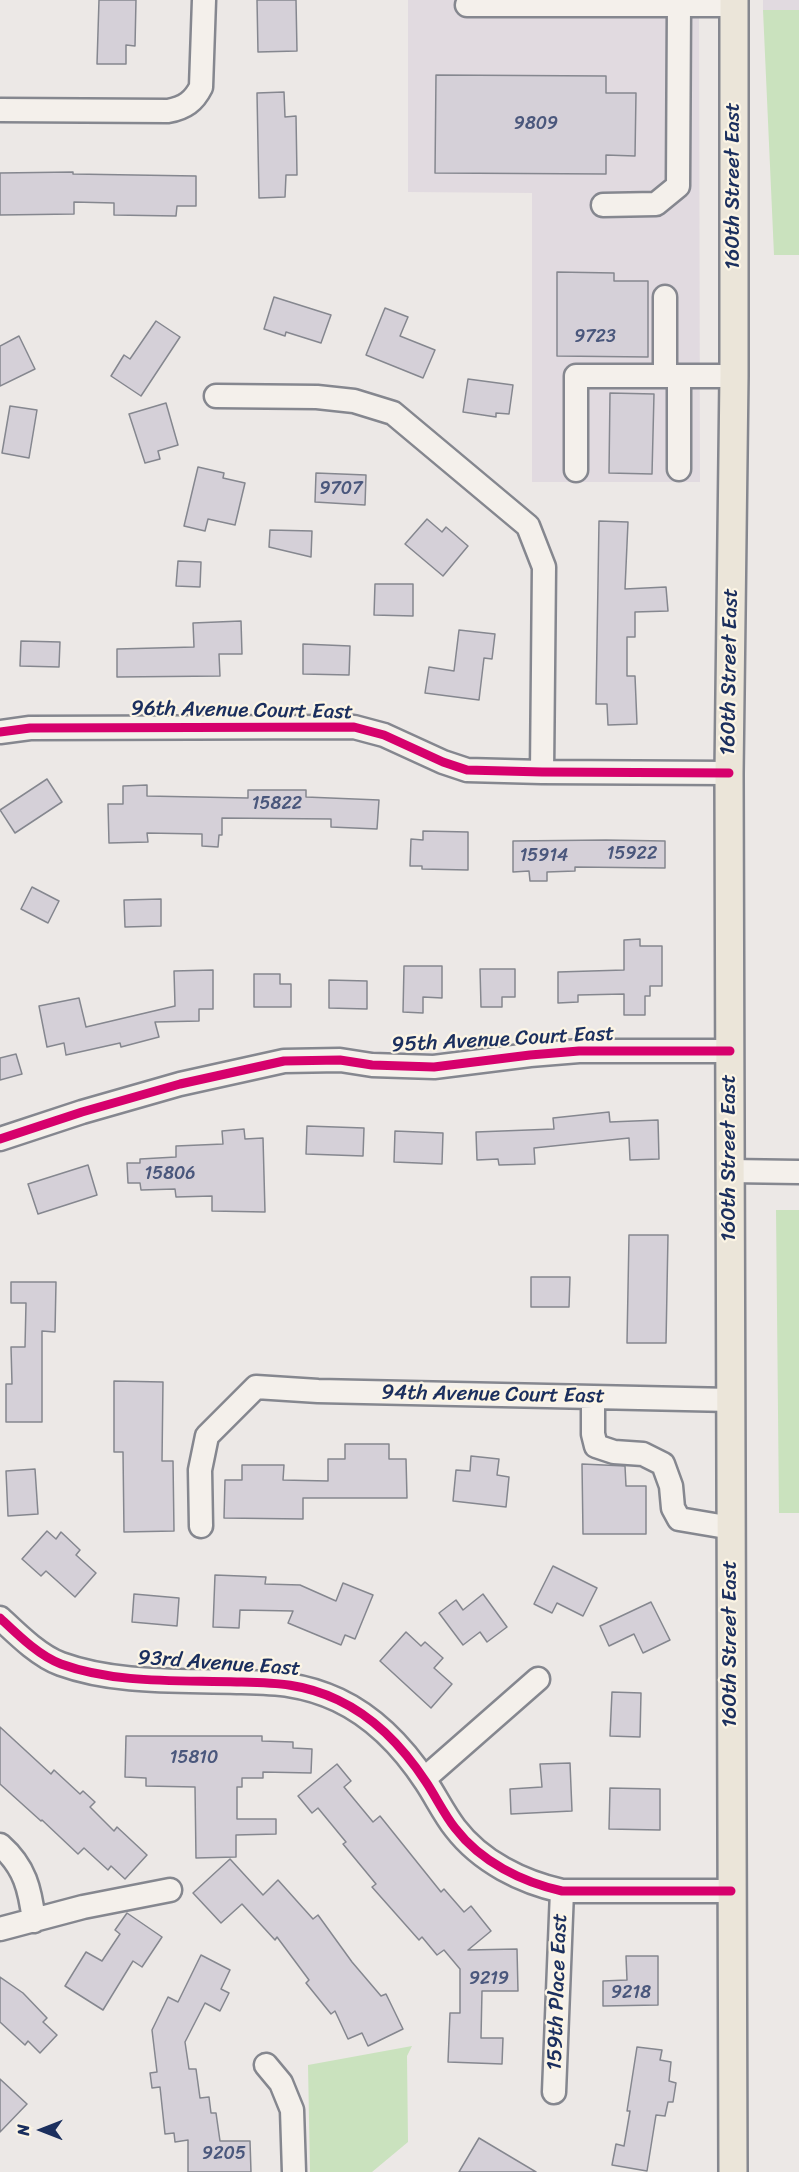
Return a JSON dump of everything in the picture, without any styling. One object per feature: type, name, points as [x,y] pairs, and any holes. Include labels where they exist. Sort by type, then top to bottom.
[{"type":"main road","name":"160th Street East","points":[[733,2172],[729,773],[734,376],[734,2]]},
{"type":"street","points":[[0,110],[177,110],[195,99],[201,87],[204,0]]},
{"type":"street","points":[[466,5],[679,5],[734,2]]},
{"type":"street","points":[[603,206],[656,204],[678,186],[679,5]]},
{"type":"street","points":[[665,297],[679,469]]},
{"type":"street","points":[[576,470],[576,376],[734,376]]},
{"type":"street","points":[[216,396],[317,397],[354,400],[393,412],[528,526],[544,567],[542,772]]},
{"type":"street","name":"96th Avenue Court East","points":[[0,732],[30,728],[354,727],[384,735],[443,762],[467,770],[729,773]]},
{"type":"street","name":"95th Avenue Court East","points":[[0,1139],[82,1112],[180,1084],[284,1061],[340,1060],[372,1065],[434,1066],[530,1054],[579,1051],[730,1051]]},
{"type":"street","points":[[730,1171],[799,1172]]},
{"type":"street","name":"94th Avenue Court East","points":[[201,1526],[200,1470],[207,1436],[256,1387],[318,1391],[731,1400]]},
{"type":"street","points":[[593,1397],[592,1434],[596,1446],[614,1452],[643,1454],[663,1464],[671,1486],[673,1508],[680,1519],[732,1528]]},
{"type":"street","name":"93rd Avenue East","points":[[0,1618],[26,1642],[60,1664],[108,1675],[273,1683],[308,1687],[365,1714],[386,1732],[424,1779],[455,1828],[474,1848],[517,1877],[541,1886],[562,1891],[731,1891]]},
{"type":"street","points":[[424,1779],[538,1679]]},
{"type":"street","points":[[0,1845],[10,1854],[28,1883],[34,1921]]},
{"type":"street","points":[[0,1929],[83,1907],[170,1890]]},
{"type":"street","name":"159th Place East","points":[[554,2092],[562,1891]]},
{"type":"street","points":[[266,2065],[281,2083],[292,2110],[294,2172]]},
{"type":"shaded area","points":[[408,0],[699,0],[700,482],[532,482],[532,193],[408,192]]},
{"type":"shaded area","points":[[763,0],[799,0],[799,10],[763,10]]},
{"type":"green space","points":[[763,10],[799,10],[799,255],[774,255]]},
{"type":"green space","points":[[776,1210],[799,1210],[799,1513],[779,1513]]},
{"type":"green space","points":[[412,2046],[407,2056],[408,2142],[372,2172],[310,2172],[308,2065]]},
{"type":"building","points":[[99,0],[136,0],[135,46],[126,45],[126,64],[97,64]]},
{"type":"building","points":[[257,0],[296,0],[297,51],[258,52]]},
{"type":"building","points":[[436,75],[606,76],[606,93],[636,93],[635,156],[606,155],[606,174],[435,173]]},
{"type":"building","points":[[284,92],[285,117],[296,116],[297,175],[286,175],[285,197],[259,198],[257,93]]},
{"type":"building","points":[[73,172],[73,174],[196,176],[196,206],[177,206],[176,216],[114,215],[114,203],[74,202],[74,214],[0,215],[0,173]]},
{"type":"building","points":[[557,272],[614,273],[614,281],[648,281],[648,357],[557,356]]},
{"type":"building","points":[[274,297],[331,315],[321,343],[286,332],[285,336],[264,329]]},
{"type":"building","points":[[385,308],[408,317],[400,336],[435,350],[423,378],[366,355]]},
{"type":"building","points":[[156,321],[180,337],[141,396],[111,376],[124,355],[130,359]]},
{"type":"building","points":[[19,336],[35,369],[0,386],[0,346]]},
{"type":"building","points":[[468,379],[513,385],[509,414],[496,413],[496,417],[463,412]]},
{"type":"building","points":[[610,393],[654,394],[652,474],[609,473]]},
{"type":"building","points":[[166,403],[178,445],[158,451],[160,459],[145,463],[129,414]]},
{"type":"building","points":[[10,406],[37,410],[29,458],[2,453]]},
{"type":"building","points":[[198,467],[224,473],[223,478],[245,483],[235,525],[208,519],[205,531],[184,526]]},
{"type":"building","points":[[316,473],[366,475],[365,505],[315,502]]},
{"type":"building","points":[[427,519],[442,532],[446,527],[468,546],[443,576],[405,544]]},
{"type":"building","points":[[599,521],[628,522],[625,589],[666,587],[668,611],[635,612],[635,637],[627,637],[627,676],[635,676],[637,724],[608,725],[607,704],[596,704]]},
{"type":"building","points":[[270,530],[312,531],[311,557],[269,547]]},
{"type":"building","points":[[178,561],[201,562],[200,587],[176,586]]},
{"type":"building","points":[[375,584],[413,584],[413,616],[374,615]]},
{"type":"building","points":[[241,621],[242,654],[219,654],[220,676],[117,677],[117,649],[194,647],[193,623]]},
{"type":"building","points":[[459,630],[495,634],[492,659],[484,658],[479,700],[425,693],[429,667],[454,671]]},
{"type":"building","points":[[21,641],[60,642],[59,667],[20,666]]},
{"type":"building","points":[[303,644],[350,646],[349,675],[303,674]]},
{"type":"building","points":[[47,779],[62,802],[15,833],[0,810]]},
{"type":"building","points":[[147,785],[147,796],[248,798],[248,790],[306,790],[306,797],[379,800],[377,829],[331,827],[331,819],[222,818],[222,835],[219,835],[218,847],[202,846],[202,834],[147,833],[148,842],[109,843],[108,804],[123,804],[123,786]]},
{"type":"building","points":[[423,831],[468,832],[468,870],[422,869],[422,866],[410,866],[411,839],[423,840]]},
{"type":"building","points":[[513,841],[665,841],[665,868],[575,867],[575,871],[547,872],[547,881],[530,881],[529,871],[513,872]]},
{"type":"building","points":[[32,887],[59,901],[48,923],[21,909]]},
{"type":"building","points":[[161,899],[161,926],[125,927],[124,900]]},
{"type":"building","points":[[640,939],[640,946],[662,946],[662,986],[650,986],[650,996],[645,996],[645,1015],[624,1015],[624,994],[578,995],[578,1002],[558,1003],[558,972],[624,970],[624,940]]},
{"type":"building","points":[[404,966],[442,966],[442,998],[423,997],[423,1013],[403,1012]]},
{"type":"building","points":[[480,969],[515,969],[515,997],[502,997],[502,1007],[481,1007]]},
{"type":"building","points":[[213,970],[213,1009],[199,1009],[199,1021],[155,1022],[159,1037],[121,1047],[120,1043],[66,1055],[64,1043],[47,1047],[39,1006],[79,998],[86,1027],[175,1006],[174,971]]},
{"type":"building","points":[[254,974],[280,974],[280,984],[291,984],[291,1007],[254,1007]]},
{"type":"building","points":[[329,980],[367,981],[367,1009],[329,1008]]},
{"type":"building","points":[[16,1054],[22,1074],[0,1080],[0,1058]]},
{"type":"building","points":[[609,1112],[610,1122],[658,1120],[659,1159],[630,1160],[629,1138],[534,1148],[535,1164],[499,1165],[498,1159],[477,1160],[476,1132],[554,1129],[553,1118]]},
{"type":"building","points":[[307,1126],[364,1128],[363,1156],[306,1154]]},
{"type":"building","points":[[244,1129],[245,1139],[263,1138],[265,1212],[212,1211],[212,1196],[176,1197],[175,1189],[141,1190],[140,1183],[128,1183],[127,1163],[140,1163],[140,1159],[176,1157],[176,1146],[223,1144],[222,1131]]},
{"type":"building","points":[[395,1131],[443,1133],[442,1164],[394,1162]]},
{"type":"building","points":[[88,1165],[97,1195],[38,1214],[28,1184]]},
{"type":"building","points":[[629,1235],[668,1235],[666,1343],[627,1343]]},
{"type":"building","points":[[531,1277],[570,1277],[569,1307],[531,1307]]},
{"type":"building","points":[[11,1282],[56,1282],[55,1332],[42,1331],[42,1422],[6,1422],[6,1384],[12,1384],[11,1347],[25,1347],[26,1303],[11,1303]]},
{"type":"building","points":[[114,1381],[163,1382],[162,1461],[173,1461],[174,1531],[124,1532],[123,1452],[114,1452]]},
{"type":"building","points":[[345,1444],[389,1444],[389,1459],[406,1459],[407,1498],[303,1498],[303,1519],[224,1518],[225,1480],[242,1480],[242,1465],[284,1465],[283,1480],[328,1481],[328,1459],[345,1459]]},
{"type":"building","points":[[471,1456],[499,1459],[497,1475],[509,1477],[506,1507],[453,1501],[456,1470],[470,1471]]},
{"type":"building","points":[[582,1464],[625,1466],[626,1486],[646,1486],[646,1534],[583,1534]]},
{"type":"building","points":[[35,1469],[38,1514],[8,1516],[6,1471]]},
{"type":"building","points":[[47,1531],[56,1539],[61,1532],[80,1550],[76,1555],[96,1573],[75,1597],[46,1571],[41,1576],[22,1559]]},
{"type":"building","points":[[553,1566],[597,1588],[583,1616],[557,1603],[552,1613],[534,1604]]},
{"type":"building","points":[[215,1575],[266,1577],[265,1584],[300,1585],[336,1601],[343,1583],[373,1595],[355,1639],[345,1635],[341,1645],[288,1623],[293,1611],[240,1610],[239,1628],[213,1627]]},
{"type":"building","points":[[134,1594],[179,1598],[177,1626],[132,1622]]},
{"type":"building","points":[[483,1594],[507,1627],[487,1642],[480,1632],[463,1645],[439,1613],[456,1600],[463,1610]]},
{"type":"building","points":[[651,1602],[670,1640],[643,1653],[634,1634],[609,1646],[600,1626]]},
{"type":"building","points":[[406,1632],[421,1646],[425,1642],[443,1658],[434,1668],[452,1684],[431,1708],[380,1661]]},
{"type":"building","points":[[612,1692],[641,1693],[640,1737],[610,1736]]},
{"type":"building","points":[[0,1727],[51,1774],[54,1770],[80,1794],[83,1791],[95,1802],[90,1807],[114,1831],[117,1827],[147,1855],[125,1879],[111,1866],[108,1870],[84,1848],[78,1854],[0,1784]]},
{"type":"building","points":[[126,1736],[262,1736],[262,1741],[293,1742],[293,1748],[312,1749],[311,1773],[263,1772],[263,1778],[242,1778],[242,1787],[237,1787],[237,1819],[276,1819],[276,1834],[236,1835],[236,1857],[196,1858],[195,1787],[146,1786],[146,1778],[125,1777]]},
{"type":"building","points":[[570,1763],[572,1811],[511,1814],[510,1789],[542,1787],[540,1764]]},
{"type":"building","points":[[337,1764],[351,1781],[344,1787],[373,1822],[380,1816],[441,1892],[444,1889],[464,1912],[471,1906],[491,1931],[468,1950],[517,1949],[518,1991],[482,1991],[481,2038],[503,2038],[502,2064],[448,2062],[450,2013],[460,2013],[460,1969],[444,1950],[437,1955],[422,1937],[419,1940],[372,1887],[376,1884],[343,1844],[346,1842],[318,1808],[312,1813],[298,1796]]},
{"type":"building","points":[[610,1788],[660,1789],[660,1830],[609,1829]]},
{"type":"building","points":[[230,1859],[263,1895],[278,1880],[313,1919],[318,1915],[352,1962],[381,1996],[386,1994],[403,2029],[368,2046],[362,2033],[348,2039],[335,2011],[331,2014],[306,1983],[309,1980],[277,1937],[275,1940],[242,1904],[221,1923],[193,1893]]},
{"type":"building","points":[[127,1913],[162,1937],[142,1967],[133,1961],[103,2010],[65,1986],[86,1952],[102,1961],[120,1934],[115,1930]]},
{"type":"building","points":[[201,1955],[230,1970],[221,1989],[229,1993],[220,2011],[205,2003],[185,2042],[189,2069],[196,2069],[200,2098],[209,2097],[211,2113],[216,2113],[220,2141],[250,2141],[251,2172],[188,2172],[188,2140],[175,2142],[174,2133],[165,2134],[160,2087],[152,2088],[150,2073],[157,2072],[152,2030],[168,1997],[178,2002]]},
{"type":"building","points":[[626,1956],[658,1956],[658,2005],[603,2006],[603,1981],[627,1980]]},
{"type":"building","points":[[0,1977],[23,1993],[47,2018],[43,2022],[57,2035],[40,2053],[28,2041],[25,2045],[0,2022]]},
{"type":"building","points":[[637,2047],[662,2050],[660,2060],[671,2062],[669,2081],[676,2083],[673,2102],[668,2102],[665,2116],[656,2115],[647,2171],[612,2165],[616,2144],[624,2146]]},
{"type":"building","points":[[0,2079],[27,2104],[0,2132]]},
{"type":"building","points":[[479,2138],[536,2172],[459,2172]]},
{"type":"cycle path","points":[[0,732],[30,728],[354,727],[384,735],[443,762],[467,770],[729,773]]},
{"type":"cycle path","points":[[0,1139],[82,1112],[180,1084],[284,1061],[340,1060],[372,1065],[434,1067],[579,1051],[730,1051]]},
{"type":"cycle path","points":[[0,1618],[45,1656],[61,1664],[82,1670],[148,1680],[288,1685],[312,1690],[338,1700],[365,1715],[398,1745],[465,1840],[490,1861],[532,1882],[562,1891],[731,1891]]}]
